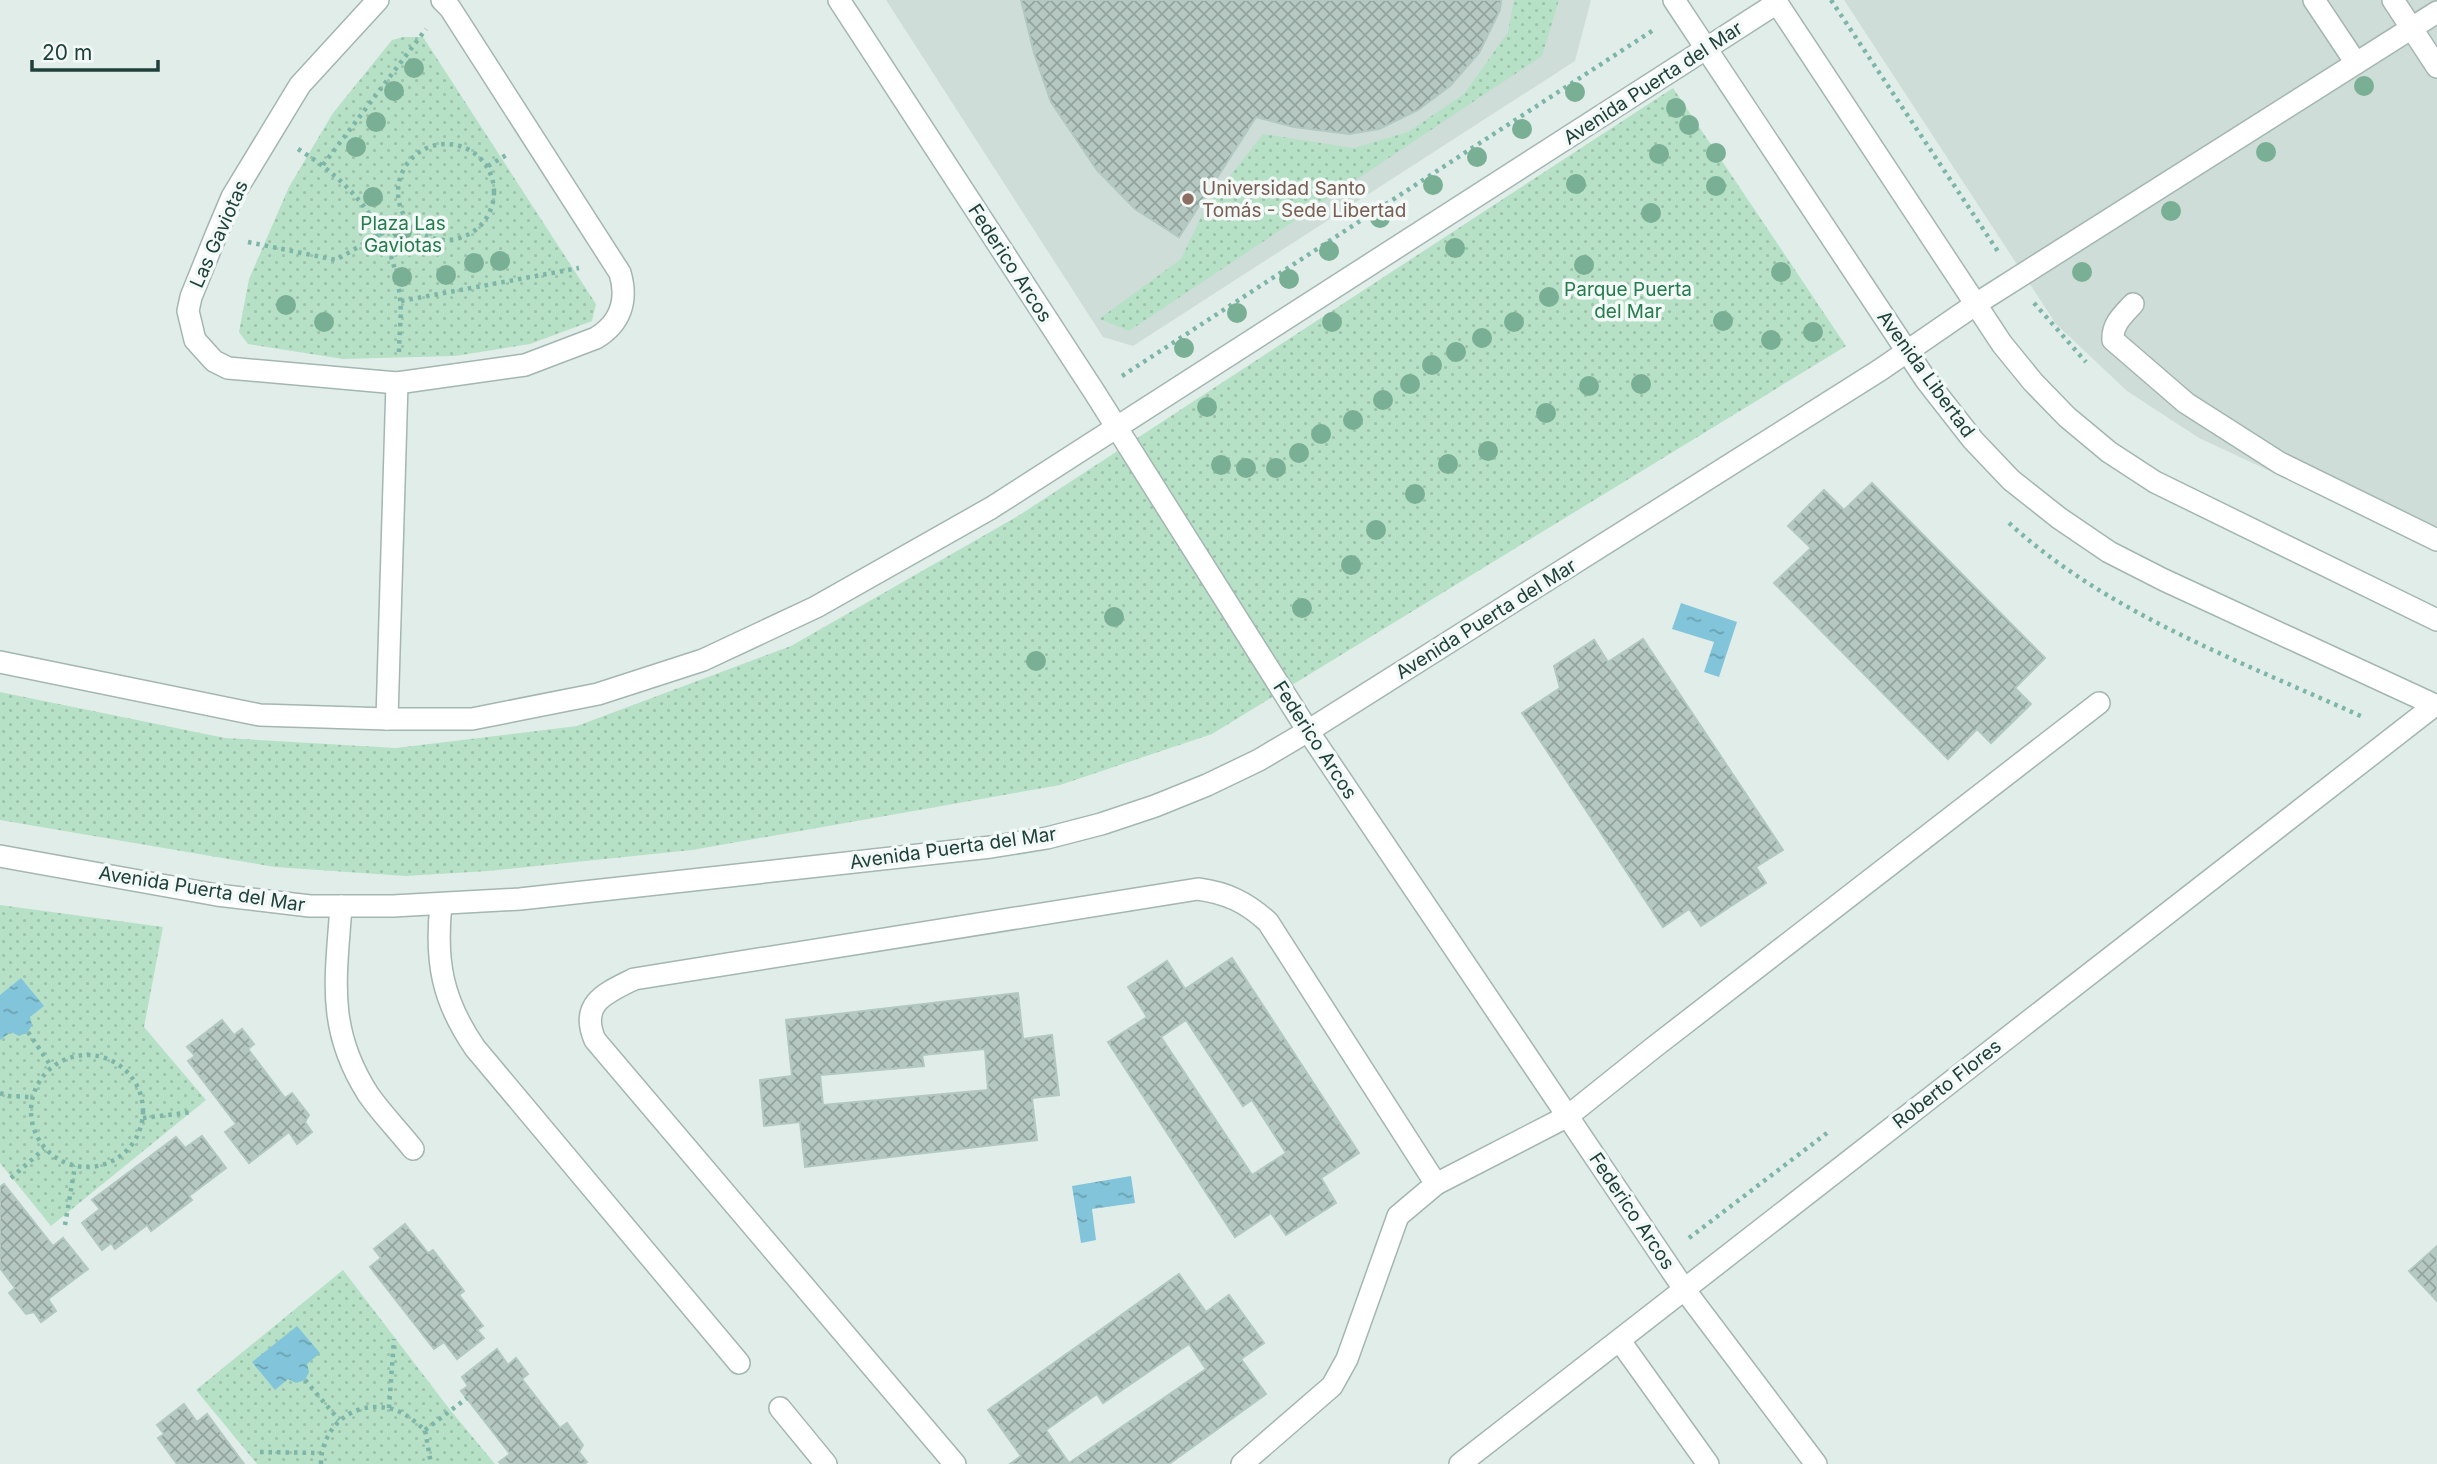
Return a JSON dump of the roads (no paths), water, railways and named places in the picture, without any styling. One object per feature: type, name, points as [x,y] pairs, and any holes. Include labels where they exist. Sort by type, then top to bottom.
[{"type":"street","name":"Las Gaviotas","points":[[377,0],[300,85],[232,197],[216,235],[188,311],[195,340],[214,361],[228,368],[397,383],[525,365],[596,338],[607,332],[614,323],[624,300],[625,287],[620,273],[444,2]]},
{"type":"street","points":[[2314,0],[2356,63]]},
{"type":"street","points":[[2393,0],[2437,67]]},
{"type":"street","points":[[1778,1],[2002,344],[2033,382],[2067,417],[2109,452],[2155,482],[2437,620]]},
{"type":"street","name":"Avenida Puerta del Mar","points":[[0,662],[260,715],[472,719],[598,694],[703,660],[816,607],[991,508],[1778,1]]},
{"type":"street","name":"Federico Arcos","points":[[845,2],[1308,731],[1684,1289],[1816,1464]]},
{"type":"street","name":"Avenida Libertad","points":[[1677,6],[1938,397],[1973,440],[2011,480],[2059,518],[2109,552],[2436,706]]},
{"type":"street","name":"Avenida Puerta del Mar","points":[[0,856],[217,895],[310,906],[441,904],[562,895],[991,847],[1046,838],[1101,824],[1197,789],[1259,760],[1308,731],[2437,12]]},
{"type":"street","points":[[2133,304],[2118,320],[2112,331],[2113,340],[2186,403],[2280,463],[2437,540]]},
{"type":"street","points":[[387,719],[397,383]]},
{"type":"street","points":[[1242,1464],[1332,1386],[1347,1359],[1398,1216],[1436,1184],[1568,1116],[2099,703]]},
{"type":"street","name":"Roberto Flores","points":[[1460,1464],[2436,706]]},
{"type":"street","points":[[955,1464],[595,1040],[590,1019],[597,1001],[604,993],[634,979],[1198,890],[1217,892],[1236,897],[1268,922],[1436,1184]]},
{"type":"street","points":[[441,904],[437,938],[440,972],[450,1005],[461,1028],[739,1363]]},
{"type":"street","points":[[341,906],[335,1001],[341,1035],[352,1066],[370,1096],[413,1149]]},
{"type":"street","points":[[1620,1341],[1708,1464]]},
{"type":"street","points":[[780,1408],[826,1464]]},
{"type":"water","points":[[1681,603],[1737,622],[1719,677],[1704,672],[1714,642],[1672,629]]},
{"type":"water","points":[[21,978],[44,1006],[30,1017],[32,1025],[28,1032],[19,1036],[11,1032],[0,1040],[0,995]]},
{"type":"water","points":[[1131,1176],[1135,1203],[1092,1209],[1096,1240],[1081,1243],[1072,1186]]},
{"type":"water","points":[[297,1326],[320,1353],[307,1364],[309,1372],[305,1380],[296,1383],[288,1379],[275,1390],[252,1362]]},
{"type":"place","name":"Universidad Santo Tomás - Sede Libertad","points":[[1188,199]]},
{"type":"park label","name":"Plaza Las Gaviotas","points":[[403,234]]},
{"type":"park label","name":"Parque Puerta del Mar","points":[[1628,300]]}]
